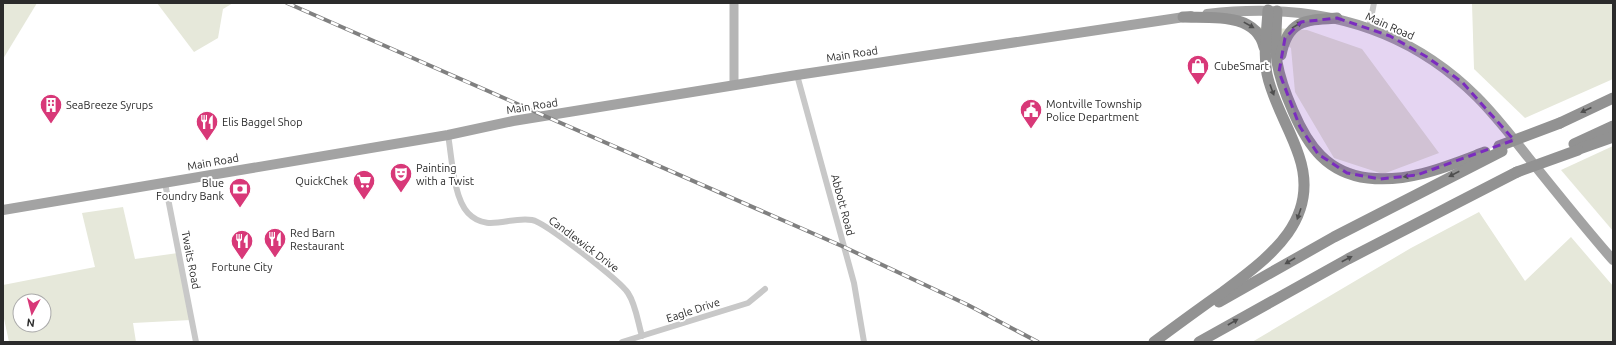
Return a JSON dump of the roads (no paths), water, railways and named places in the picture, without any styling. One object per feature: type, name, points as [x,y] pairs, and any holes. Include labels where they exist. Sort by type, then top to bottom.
[{"type":"highway","points":[[1266,52],[1272,10]]},
{"type":"highway","points":[[1272,10],[1279,72],[1286,94],[1305,137],[1318,154],[1347,173],[1369,178],[1411,176],[1444,168],[1500,149]]},
{"type":"highway","points":[[1155,342],[1266,258],[1287,237],[1298,215],[1303,195],[1302,164],[1270,84],[1266,52],[1258,32],[1248,24],[1234,20],[1183,17]]},
{"type":"highway","points":[[1279,72],[1284,42],[1294,26],[1308,20],[1337,18]]},
{"type":"highway","points":[[1155,342],[1294,259],[1500,149],[1613,98]]},
{"type":"highway","points":[[1199,342],[1348,259],[1516,172],[1576,147],[1613,126]]},
{"type":"highway","points":[[1576,147],[1613,137]]},
{"type":"main road","points":[[734,3],[734,85]]},
{"type":"main road","name":"Main Road","points":[[3,210],[448,134],[513,121],[734,85],[1183,17],[1239,10],[1272,10],[1307,13],[1337,18],[1369,28],[1402,43],[1445,68],[1478,98],[1613,260]]},
{"type":"street","points":[[1369,28],[1374,3]]},
{"type":"street","name":"Abbott Road","points":[[798,75],[854,283],[864,342]]},
{"type":"street","name":"Candlewick Drive","points":[[448,134],[458,192],[462,206],[467,212],[476,220],[487,224],[526,219],[543,224],[622,286],[631,299],[642,336]]},
{"type":"street","name":"Twaits Road","points":[[165,182],[196,342]]},
{"type":"street","name":"Eagle Drive","points":[[622,342],[748,303],[765,289]]},
{"type":"railway","points":[[287,3],[844,247],[968,305],[1038,342]]},
{"type":"place","name":"CubeSmart","points":[[1198,86]]},
{"type":"place","name":"SeaBreeze Syrups","points":[[51,124]]},
{"type":"place","name":"Montville Township Police Department","points":[[1031,130]]},
{"type":"place","name":"Elis Baggel Shop","points":[[207,142]]},
{"type":"place","name":"Painting with a Twist","points":[[401,194]]},
{"type":"place","name":"QuickChek","points":[[364,200]]},
{"type":"place","name":"Blue Foundry Bank","points":[[240,208]]},
{"type":"place","name":"Red Barn Restaurant","points":[[275,258]]},
{"type":"place","name":"Fortune City","points":[[242,260]]}]
